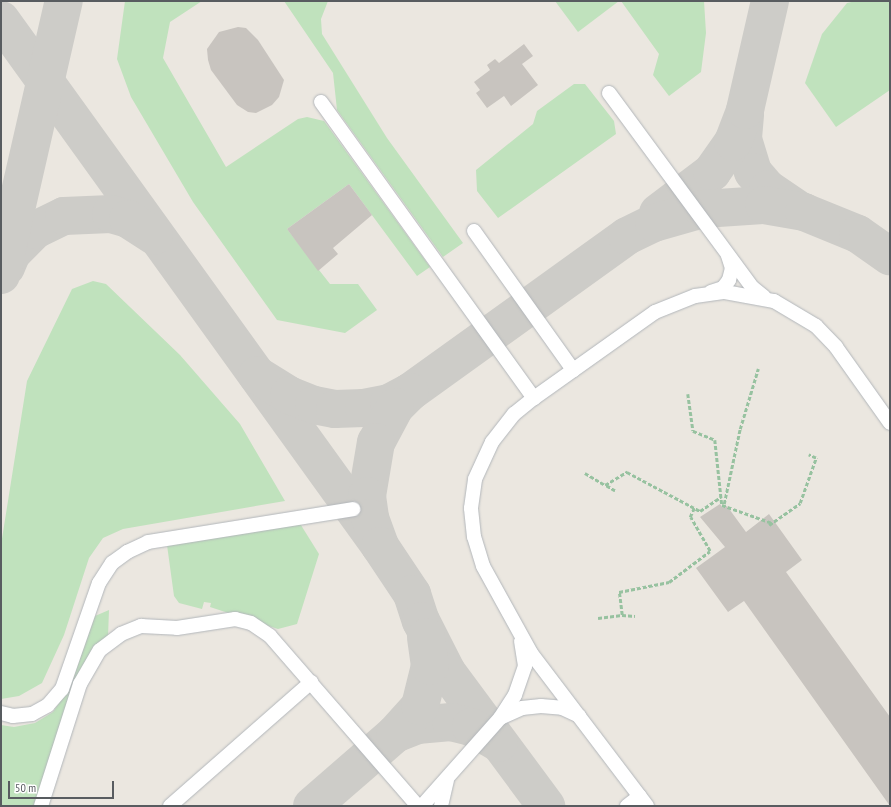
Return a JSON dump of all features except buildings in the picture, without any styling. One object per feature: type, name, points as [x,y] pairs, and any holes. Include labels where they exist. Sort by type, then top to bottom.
[{"type":"lane","points":[[609,93],[753,288],[774,302],[804,318],[826,336],[890,422]]},
{"type":"lane","points":[[321,102],[534,398]]},
{"type":"lane","points":[[474,231],[573,370]]},
{"type":"lane","points":[[422,806],[500,718],[515,695],[523,676],[525,656],[517,630],[481,558],[474,537],[471,508],[475,479],[485,453],[514,414],[534,398],[656,312],[680,300],[723,288],[729,280],[732,268],[725,250]]},
{"type":"lane","points":[[708,293],[738,293],[774,302]]},
{"type":"lane","points":[[1,714],[14,716],[32,714],[48,705],[62,689],[99,583],[112,564],[127,552],[148,542],[353,509]]},
{"type":"lane","points":[[41,806],[85,672],[110,640],[131,629],[149,624],[177,628],[230,620],[248,622],[270,636],[418,806]]},
{"type":"lane","points":[[517,630],[644,801],[627,806]]},
{"type":"lane","points":[[170,806],[311,682]]},
{"type":"lane","points":[[500,718],[517,709],[541,706],[569,711],[584,721]]},
{"type":"lane","points":[[441,806],[445,787],[453,771]]},
{"type":"path","points":[[724,504],[740,429],[758,369]]},
{"type":"path","points":[[688,394],[693,431],[715,440],[721,497],[724,504],[772,523]]},
{"type":"path","points":[[769,525],[800,503],[816,458],[809,455]]},
{"type":"path","points":[[605,485],[627,472],[700,511],[721,497]]},
{"type":"path","points":[[585,473],[615,492]]},
{"type":"path","points":[[622,615],[619,592],[669,582],[710,551],[690,517],[694,508]]},
{"type":"path","points":[[598,618],[622,615],[635,616]]},
{"type":"green space","points":[[125,1],[202,1],[170,22],[163,58],[226,167],[298,119],[307,117],[324,121],[430,267],[417,276],[349,184],[287,229],[330,284],[358,284],[377,310],[345,333],[277,320],[193,202],[131,97],[117,59]]},
{"type":"green space","points":[[284,1],[328,1],[321,19],[322,34],[387,138],[463,243],[443,257],[337,110],[333,73]]},
{"type":"green space","points":[[555,1],[619,1],[578,32]]},
{"type":"green space","points":[[621,1],[704,1],[706,33],[701,72],[669,96],[653,75],[659,54]]},
{"type":"green space","points":[[856,1],[890,2],[890,90],[836,127],[805,83],[822,34],[847,3]]},
{"type":"green space","points":[[574,84],[585,84],[614,121],[616,134],[498,218],[477,191],[476,170],[533,124],[537,111]]},
{"type":"green space","points":[[93,281],[106,284],[180,355],[240,424],[285,501],[123,529],[103,538],[89,558],[64,635],[42,683],[19,696],[1,699],[1,545],[27,381],[72,289]]},
{"type":"green space","points":[[299,522],[319,554],[297,624],[278,629],[210,607],[211,603],[204,602],[202,609],[179,603],[174,596],[167,545]]},
{"type":"green space","points":[[109,610],[108,637],[90,654],[77,678],[37,806],[1,806],[1,725],[14,727],[35,723],[53,712],[70,687],[95,616]]},
{"type":"taxiway","points":[[1,275],[64,1]]},
{"type":"taxiway","points":[[658,213],[712,172],[733,142],[745,110],[770,1]]},
{"type":"taxiway","points":[[1,20],[380,546]]},
{"type":"taxiway","points":[[745,115],[743,139],[753,172],[768,189],[798,209]]},
{"type":"taxiway","points":[[257,375],[289,395],[314,405],[335,409],[364,408],[389,403],[410,392],[627,236],[654,223],[703,209],[764,205],[804,212],[858,234],[890,256]]},
{"type":"taxiway","points":[[6,267],[12,253],[35,230],[64,216],[111,214],[128,219],[154,236]]},
{"type":"taxiway","points":[[410,392],[395,407],[376,442],[367,496],[370,518],[380,546],[412,594],[421,621],[447,672],[546,806]]},
{"type":"taxiway","points":[[312,806],[395,734],[420,706],[430,666],[426,637]]},
{"type":"taxiway","points":[[395,734],[417,725],[451,722],[471,727],[499,743]]}]
